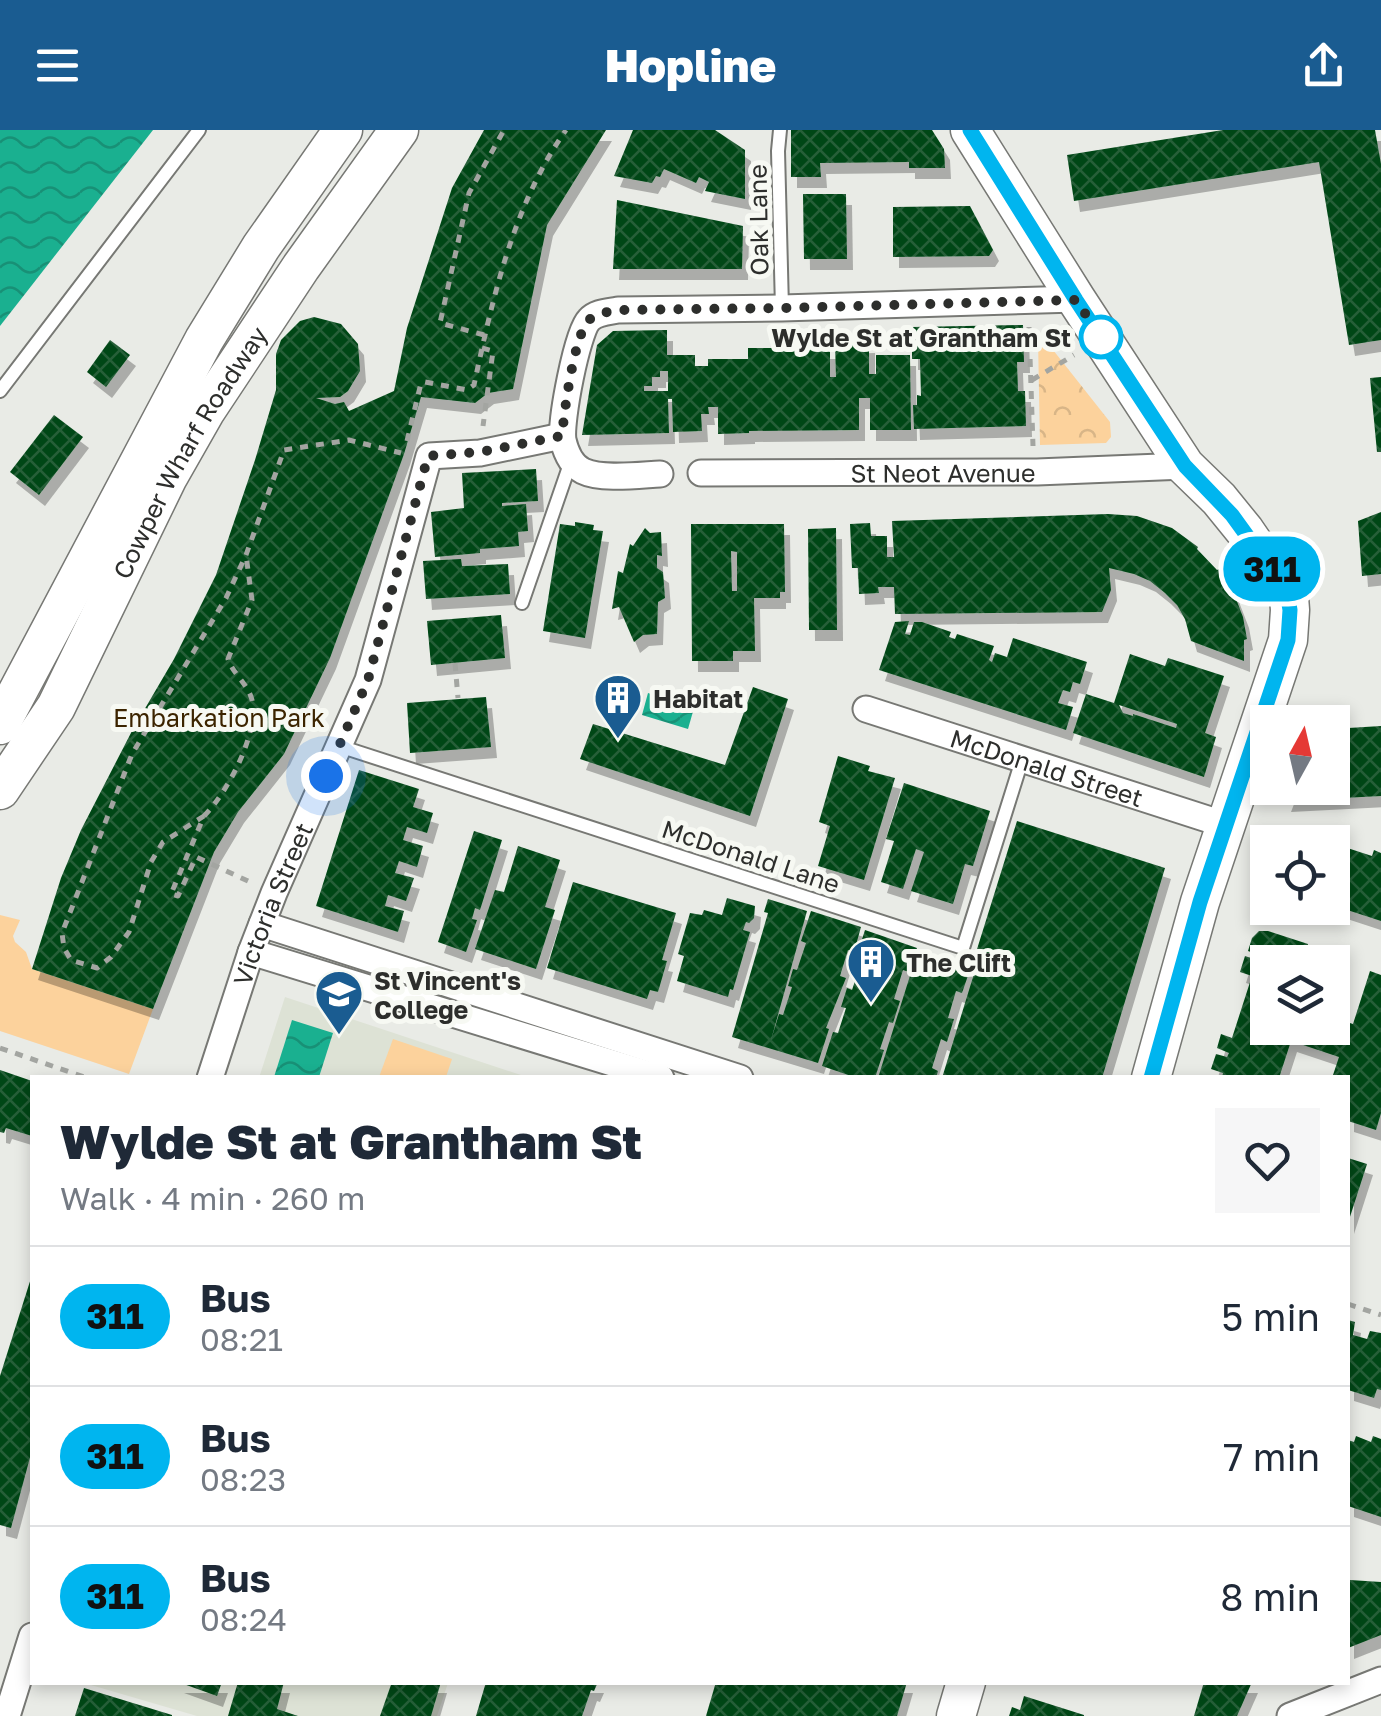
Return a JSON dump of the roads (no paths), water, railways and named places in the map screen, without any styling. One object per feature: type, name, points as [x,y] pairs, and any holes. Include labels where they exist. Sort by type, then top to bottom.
[{"type":"main road","name":"Cowper Wharf Roadway","points":[[0,725],[186,372],[261,247],[344,130]]},
{"type":"main road","name":"Cowper Wharf Roadway","points":[[0,790],[56,707],[168,477],[205,412],[398,130]]},
{"type":"main road","points":[[970,130],[1185,466],[1219,499],[1267,561],[1288,598],[1288,640],[1200,902],[1151,1075]]},
{"type":"main road","points":[[261,247],[301,267]]},
{"type":"main road","points":[[956,1716],[965,1685]]},
{"type":"street","points":[[660,474],[586,473],[570,461],[562,436],[577,348],[582,330],[590,318],[600,313],[1076,300]]},
{"type":"street","name":"Victoria Street","points":[[211,1075],[250,952],[368,680],[428,456],[480,452],[562,436]]},
{"type":"street","name":"St Neot Avenue","points":[[701,473],[1037,472],[1185,466]]},
{"type":"street","name":"McDonald Street","points":[[866,709],[1226,825]]},
{"type":"street","points":[[262,924],[628,1054],[657,1075]]},
{"type":"street","points":[[250,952],[628,1054],[726,1075]]},
{"type":"street","points":[[7,1716],[30,1642]]},
{"type":"street","points":[[1290,1716],[1381,1680]]},
{"type":"lane","points":[[0,391],[199,130]]},
{"type":"lane","name":"Oak Lane","points":[[780,130],[782,308]]},
{"type":"lane","points":[[522,603],[570,461]]},
{"type":"lane","name":"McDonald Lane","points":[[339,746],[963,948],[1022,760]]},
{"type":"water","points":[[0,130],[153,130],[0,326]]},
{"type":"water","points":[[648,693],[694,708],[688,729],[642,715]]},
{"type":"water","points":[[292,1020],[333,1033],[320,1075],[275,1075]]},
{"type":"place","name":"Wylde St at Grantham St","points":[[1101,337]]},
{"type":"place","name":"Habitat","points":[[618,740]]},
{"type":"place","name":"The Clift","points":[[871,1004]]},
{"type":"place","name":"St Vincent's College","points":[[339,1036]]},
{"type":"park label","name":"Embarkation Park","points":[[219,717]]}]
